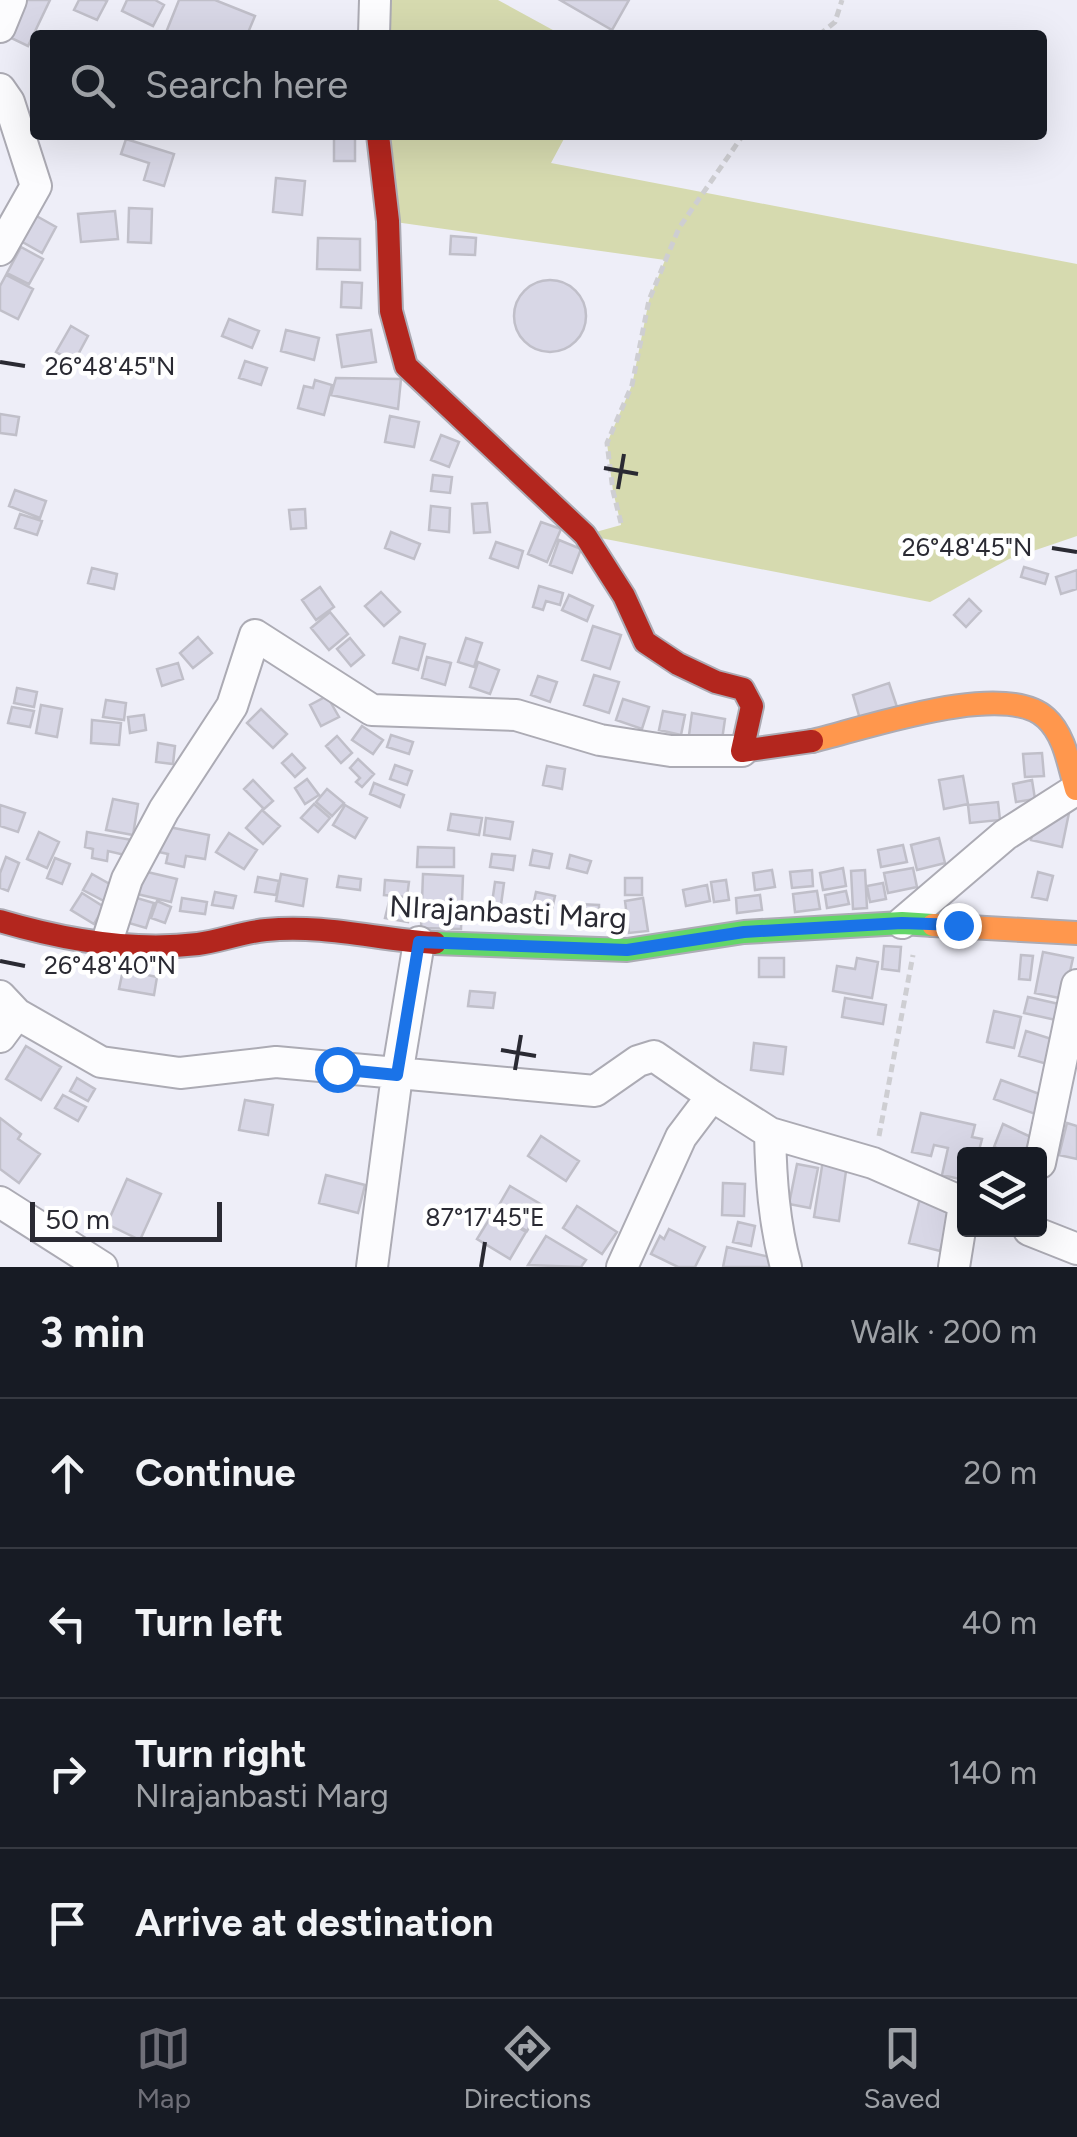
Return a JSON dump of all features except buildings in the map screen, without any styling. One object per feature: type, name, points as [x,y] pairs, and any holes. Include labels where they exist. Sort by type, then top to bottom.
[{"type":"street","points":[[0,27],[12,0]]},
{"type":"street","points":[[374,30],[375,0]]},
{"type":"street","points":[[0,89],[9,102],[36,186],[0,250]]},
{"type":"street","points":[[378,140],[388,221],[391,311],[406,366],[585,535],[624,596],[645,642],[678,664],[743,690],[752,706],[742,751]]},
{"type":"street","points":[[106,945],[128,880],[164,810],[232,706],[255,635],[372,710],[516,715],[600,740],[670,751],[742,751],[802,742],[940,710],[1003,703],[1037,710],[1057,732],[1076,789],[1005,835],[910,923]]},
{"type":"street","name":"NIrajanbasti Marg","points":[[0,921],[40,934],[106,945],[198,944],[266,930],[336,930],[419,942],[627,950],[744,932],[910,923],[1077,933]]},
{"type":"street","points":[[372,1267],[419,942]]},
{"type":"street","points":[[1043,1147],[1077,985]]},
{"type":"street","points":[[6,1016],[101,1062],[180,1074],[276,1062],[596,1091],[638,1061],[654,1056],[770,1134],[873,1163],[957,1201]]},
{"type":"street","points":[[622,1267],[682,1137],[712,1096]]},
{"type":"street","points":[[770,1134],[771,1184],[786,1267]]},
{"type":"street","points":[[0,1202],[102,1267]]},
{"type":"street","points":[[954,1267],[959,1237]]},
{"type":"street","points":[[1047,1237],[1077,1249]]},
{"type":"path","points":[[826,30],[835,22],[842,0]]},
{"type":"path","points":[[585,535],[622,525],[613,491],[608,443],[632,385],[649,300],[679,228],[740,140]]},
{"type":"path","points":[[873,1163],[899,1042],[910,923]]},
{"type":"green space","points":[[375,0],[498,0],[553,30],[374,30]]},
{"type":"green space","points":[[379,140],[563,140],[551,163],[1077,264],[1077,536],[1009,559],[930,602],[585,535],[621,525],[607,443],[632,385],[649,300],[665,260],[388,221]]},
{"type":"traffic: fast","points":[[435,943],[627,950],[744,932],[902,923],[933,925]]},
{"type":"traffic: slow","points":[[812,741],[932,710],[999,703],[1026,707],[1046,718],[1058,733],[1076,789]]},
{"type":"traffic: slow","points":[[933,925],[1077,933]]},
{"type":"traffic: jam","points":[[379,140],[388,221],[391,311],[406,366],[585,535],[624,596],[645,642],[678,664],[716,682],[743,689],[752,706],[742,751],[812,741]]},
{"type":"traffic: jam","points":[[0,921],[73,939],[123,945],[198,944],[257,931],[288,929],[435,943]]},
{"type":"route","points":[[337,1069],[397,1075],[419,942],[627,950],[744,932],[902,923],[958,925]]}]
